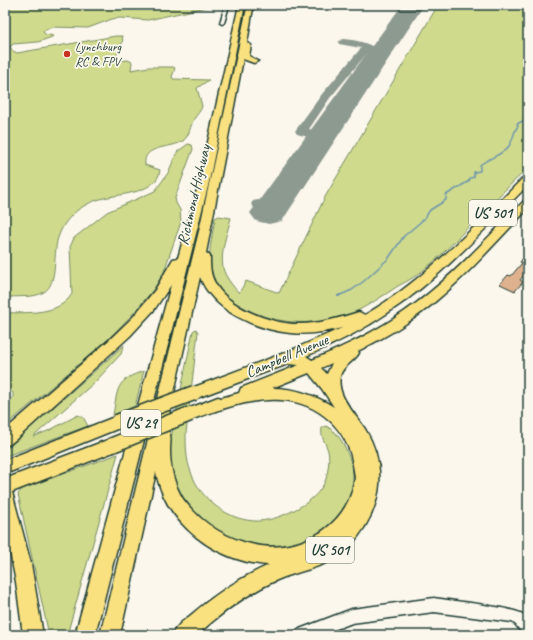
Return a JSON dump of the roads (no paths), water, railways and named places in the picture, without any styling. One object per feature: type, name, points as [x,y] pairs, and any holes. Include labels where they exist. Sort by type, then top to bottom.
[{"type":"highway","points":[[236,32],[234,29],[238,5]]},
{"type":"highway","name":"Richmond Highway","points":[[196,210],[242,5]]},
{"type":"highway","name":"Richmond Highway","points":[[167,392],[205,231],[250,5]]},
{"type":"highway","points":[[238,69],[243,64],[254,62],[245,58],[250,19],[248,16]]},
{"type":"highway","name":"Campbell Avenue","points":[[5,466],[285,358],[324,342],[357,325],[417,286],[446,260],[528,179]]},
{"type":"highway","name":"Campbell Avenue","points":[[5,487],[311,366],[388,329],[409,315],[450,283],[528,203]]},
{"type":"highway","points":[[5,439],[113,344],[142,316],[156,299],[171,276],[196,210]]},
{"type":"highway","name":"US 29","points":[[86,635],[196,210]]},
{"type":"highway","points":[[205,231],[206,246],[203,270],[213,290],[222,300],[235,308],[249,316],[267,323],[290,328],[310,328],[353,320],[417,286]]},
{"type":"highway","name":"US 501","points":[[182,635],[214,608],[245,586],[274,572],[322,555],[341,544],[358,523],[369,500],[372,481],[369,453],[360,434],[339,402],[332,385],[334,374],[339,363],[388,329]]},
{"type":"highway","points":[[285,358],[301,360],[311,366],[339,402]]},
{"type":"highway","points":[[167,392],[162,464],[168,488],[178,507],[195,526],[216,540],[244,552],[276,556],[304,551],[326,541],[343,526],[356,506],[363,483],[356,443],[342,422],[325,409],[313,403],[293,396],[280,394],[255,396],[210,406]]},
{"type":"highway","name":"US 29","points":[[110,635],[167,392]]},
{"type":"highway","points":[[5,444],[50,400]]},
{"type":"highway","points":[[5,494],[16,534],[29,596],[33,635]]},
{"type":"highway","points":[[5,517],[16,534]]},
{"type":"street","points":[[222,23],[226,9],[224,5]]},
{"type":"street","points":[[302,635],[352,616],[434,605],[512,616],[521,620],[528,631]]},
{"type":"waterway","points":[[528,98],[524,100],[528,103],[528,106]]},
{"type":"waterway","points":[[340,295],[338,296],[352,290],[364,281],[388,259],[404,236],[424,219],[430,210],[446,200],[446,195],[469,181],[470,178],[474,177],[474,172],[480,171],[480,165],[506,149],[512,141],[518,126],[517,124],[528,118]]},
{"type":"place","name":"Lynchburg RC & FPV","points":[[67,54]]}]
